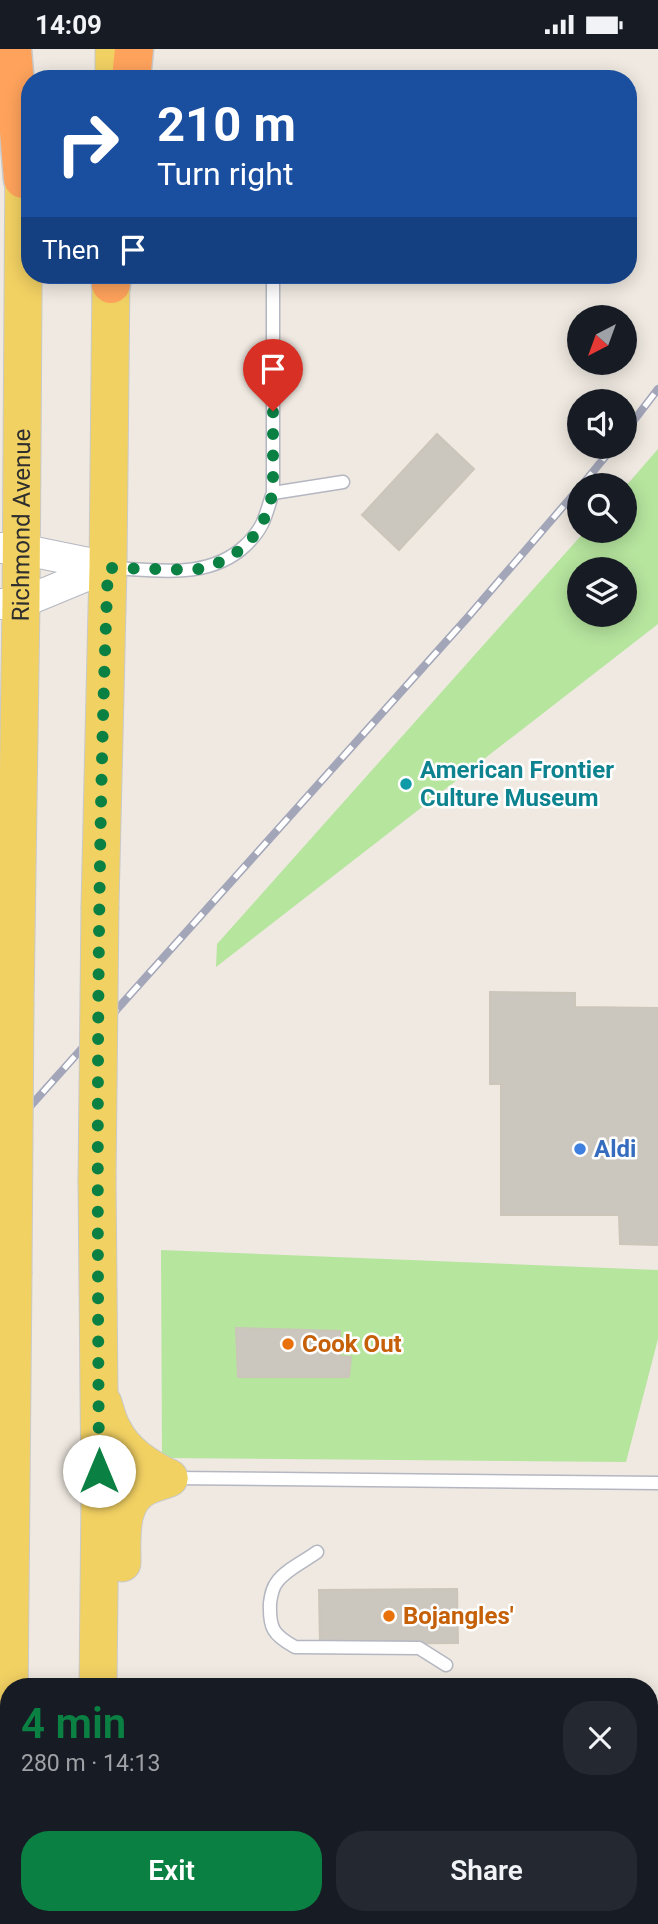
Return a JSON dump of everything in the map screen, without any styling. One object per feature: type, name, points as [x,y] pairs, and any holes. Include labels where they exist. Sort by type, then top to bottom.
[{"type":"highway","points":[[12,49],[21,155]]},
{"type":"highway","points":[[132,70],[134,49]]},
{"type":"main road","name":"Richmond Avenue","points":[[25,49],[25,70]]},
{"type":"main road","points":[[114,49],[114,70]]},
{"type":"main road","name":"Richmond Avenue","points":[[10,1678],[15,1006],[10,548],[21,236]]},
{"type":"main road","points":[[99,1678],[97,1180],[112,284]]},
{"type":"main road","points":[[99,1389],[112,1430],[122,1445],[135,1458],[169,1478]]},
{"type":"main road","points":[[121,1678],[122,1524],[128,1504],[138,1491],[169,1478]]},
{"type":"street","points":[[10,548],[108,568]]},
{"type":"street","points":[[10,604],[108,568]]},
{"type":"lane","points":[[108,568],[195,570],[220,563],[238,552],[262,525],[273,493],[273,284]]},
{"type":"lane","points":[[273,493],[343,482]]},
{"type":"lane","points":[[169,1478],[658,1483]]},
{"type":"lane","points":[[317,1552],[277,1581],[271,1595],[269,1621],[282,1640],[295,1647],[419,1648],[446,1665]]},
{"type":"green space","name":"American Frontier Culture Museum","points":[[658,449],[658,624],[216,967],[217,944],[574,543],[637,543],[637,473]]},
{"type":"green space","points":[[161,1250],[658,1270],[658,1339],[626,1462],[162,1458]]},
{"type":"building","points":[[437,434],[474,469],[399,550],[362,515]]},
{"type":"building","name":"Aldi","points":[[490,992],[575,993],[575,1007],[658,1008],[658,1245],[620,1244],[619,1215],[501,1215],[501,1084],[490,1084]]},
{"type":"building","name":"Cook Out","points":[[236,1328],[340,1331],[340,1356],[351,1357],[349,1377],[238,1377]]},
{"type":"building","name":"Bojangles'","points":[[457,1589],[458,1643],[320,1644],[319,1590]]},
{"type":"railway","points":[[637,416],[658,389]]},
{"type":"railway","points":[[592,473],[603,459]]},
{"type":"railway","points":[[0,1140],[468,617],[567,502]]},
{"type":"place","name":"American Frontier Culture Museum","points":[[406,784]]},
{"type":"place","name":"Aldi","points":[[580,1149]]},
{"type":"place","name":"Cook Out","points":[[288,1344]]},
{"type":"place","name":"Bojangles'","points":[[389,1616]]},
{"type":"route","points":[[99,1471],[97,1180],[101,824],[108,568],[195,570],[230,558],[249,542],[262,525],[273,493],[273,411]]}]
